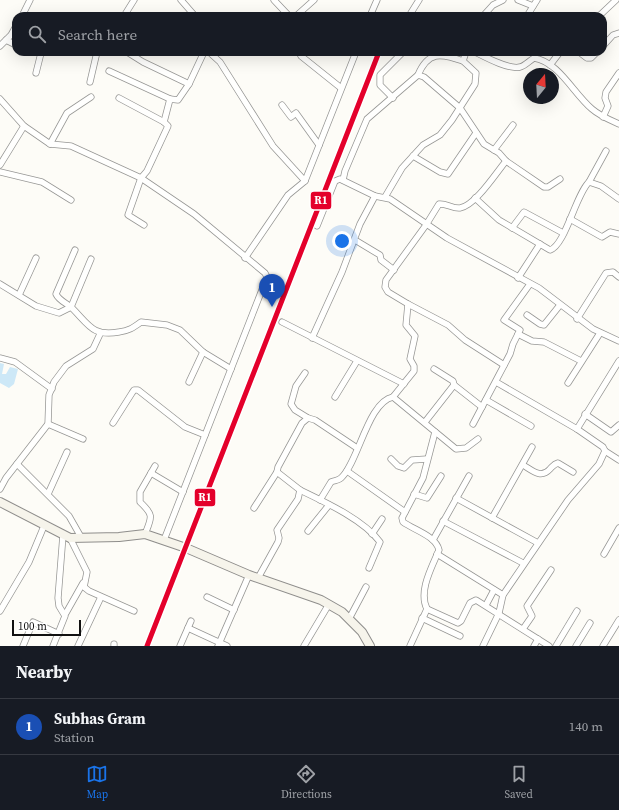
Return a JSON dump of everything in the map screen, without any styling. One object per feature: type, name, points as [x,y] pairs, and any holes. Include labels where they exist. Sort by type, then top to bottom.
[{"type":"main road","points":[[0,502],[44,526],[67,536],[119,538],[145,534],[164,540],[249,575],[321,600],[342,612],[362,632],[369,646]]},
{"type":"street","points":[[24,12],[30,0]]},
{"type":"street","points":[[126,12],[134,0]]},
{"type":"street","points":[[181,0],[191,12]]},
{"type":"street","points":[[186,7],[191,0]]},
{"type":"street","points":[[274,0],[285,12]]},
{"type":"street","points":[[300,12],[314,0]]},
{"type":"street","points":[[372,12],[377,0]]},
{"type":"street","points":[[412,12],[419,0]]},
{"type":"street","points":[[487,12],[493,5],[502,0]]},
{"type":"street","points":[[518,0],[533,6]]},
{"type":"street","points":[[529,12],[538,0]]},
{"type":"street","points":[[604,12],[616,0]]},
{"type":"street","points":[[0,46],[12,32]]},
{"type":"street","points":[[607,42],[613,35],[619,33]]},
{"type":"street","points":[[6,40],[12,43]]},
{"type":"street","points":[[36,73],[42,56]]},
{"type":"street","points":[[90,82],[96,56]]},
{"type":"street","points":[[133,56],[189,84]]},
{"type":"street","points":[[109,71],[170,99],[178,100],[189,84],[202,56]]},
{"type":"street","points":[[213,56],[220,62],[273,146],[305,181]]},
{"type":"street","points":[[301,56],[341,88]]},
{"type":"street","points":[[245,258],[288,195],[305,181],[354,56]]},
{"type":"street","points":[[393,98],[380,85],[380,75],[399,56]]},
{"type":"street","points":[[418,75],[423,63],[435,56]]},
{"type":"street","points":[[385,197],[402,168],[429,140],[440,135],[460,108],[475,84],[477,77],[476,73],[463,60],[452,56]]},
{"type":"street","points":[[463,60],[464,56]]},
{"type":"street","points":[[482,56],[493,61],[518,68],[522,67],[534,58],[543,60],[550,65],[584,103],[603,117],[619,124]]},
{"type":"street","points":[[550,65],[557,56]]},
{"type":"street","points":[[584,56],[587,58],[591,58],[593,56]]},
{"type":"street","points":[[603,117],[608,106],[605,98],[606,92],[619,73]]},
{"type":"street","points":[[343,180],[345,171],[364,123],[393,98],[413,77],[418,75],[424,77],[460,108],[484,144],[494,150],[506,161],[544,187],[548,187],[560,179]]},
{"type":"street","points":[[50,144],[67,113],[91,97]]},
{"type":"street","points":[[120,98],[164,122],[168,126],[147,171],[140,178],[128,215],[144,225]]},
{"type":"street","points":[[0,99],[24,126],[50,144],[71,146],[140,178],[194,214],[267,276],[164,540]]},
{"type":"street","points":[[164,122],[170,99]]},
{"type":"street","points":[[282,105],[291,117],[296,113],[319,146]]},
{"type":"street","points":[[494,150],[513,124]]},
{"type":"street","points":[[0,165],[24,126]]},
{"type":"street","points":[[413,156],[440,172],[448,174],[476,133]]},
{"type":"street","points":[[475,198],[499,220],[547,249],[554,249],[586,185],[606,151]]},
{"type":"street","points":[[504,365],[465,340],[448,325],[388,292],[385,287],[386,280],[426,225],[439,204],[462,208],[475,198],[506,161]]},
{"type":"street","points":[[0,172],[42,182],[70,200]]},
{"type":"street","points":[[317,226],[335,181],[337,179],[343,180],[375,196],[390,199],[426,225],[530,284],[577,319],[600,333],[619,341]]},
{"type":"street","points":[[589,182],[601,186],[619,199]]},
{"type":"street","points":[[312,338],[355,240],[360,224],[375,196]]},
{"type":"street","points":[[512,228],[524,212],[563,233]]},
{"type":"street","points":[[570,219],[602,237],[610,232],[619,234]]},
{"type":"street","points":[[355,240],[380,254],[381,260],[394,270]]},
{"type":"street","points":[[518,278],[540,244]]},
{"type":"street","points":[[75,250],[56,294],[100,334],[107,335],[130,330],[141,322],[167,324],[180,330],[204,352],[231,369]]},
{"type":"street","points":[[19,296],[36,258]]},
{"type":"street","points":[[0,284],[46,310],[59,313],[70,307],[91,259]]},
{"type":"street","points":[[577,319],[606,273],[613,272],[619,276]]},
{"type":"street","points":[[473,424],[510,354],[520,330],[504,320],[530,284]]},
{"type":"street","points":[[320,500],[331,482],[339,480],[347,470],[378,408],[386,399],[393,397],[414,372],[414,366],[410,359],[415,336],[406,325],[408,304]]},
{"type":"street","points":[[527,315],[540,324],[544,324],[560,305]]},
{"type":"street","points":[[282,322],[404,384]]},
{"type":"street","points":[[568,383],[600,333]]},
{"type":"street","points":[[0,489],[48,424],[49,396],[54,382],[66,366],[93,349],[100,334]]},
{"type":"street","points":[[518,334],[532,341],[544,342],[581,361]]},
{"type":"street","points":[[189,382],[204,352]]},
{"type":"street","points":[[0,358],[15,362],[52,389]]},
{"type":"street","points":[[335,397],[357,360]]},
{"type":"street","points":[[577,429],[619,361]]},
{"type":"street","points":[[434,369],[453,381],[454,385],[482,407]]},
{"type":"street","points":[[306,373],[296,386],[291,404],[295,410],[308,418],[315,420],[357,448]]},
{"type":"street","points":[[496,382],[577,429],[619,460]]},
{"type":"street","points":[[426,422],[454,385]]},
{"type":"street","points":[[113,423],[134,390],[138,390],[185,427],[205,435]]},
{"type":"street","points":[[393,397],[426,422],[434,432],[456,449],[460,450],[466,448],[478,439]]},
{"type":"street","points":[[486,400],[531,426]]},
{"type":"street","points":[[585,414],[612,432],[619,426]]},
{"type":"street","points":[[254,508],[277,472],[278,467],[302,423],[308,418]]},
{"type":"street","points":[[48,424],[83,439]]},
{"type":"street","points":[[434,432],[423,478],[402,518],[403,522],[433,540],[438,546],[437,554],[424,594],[424,602],[427,609],[458,623],[461,621],[473,600],[480,601],[549,646]]},
{"type":"street","points":[[492,518],[532,447]]},
{"type":"street","points":[[483,646],[499,613],[503,595],[523,563],[574,491],[599,464],[605,451]]},
{"type":"street","points":[[48,494],[67,452]]},
{"type":"street","points":[[391,459],[398,466],[404,468],[412,460],[427,459]]},
{"type":"street","points":[[523,465],[545,474],[558,463],[573,472]]},
{"type":"street","points":[[17,464],[69,516],[81,537]]},
{"type":"street","points":[[145,534],[152,519],[151,513],[140,502],[140,492],[155,466]]},
{"type":"street","points":[[347,470],[405,512]]},
{"type":"street","points":[[277,472],[300,490],[329,505],[362,526],[380,542],[369,568]]},
{"type":"street","points":[[151,473],[183,492]]},
{"type":"street","points":[[414,494],[427,498],[441,476]]},
{"type":"street","points":[[433,540],[469,476]]},
{"type":"street","points":[[258,578],[278,542],[279,538],[277,530],[298,500],[300,490]]},
{"type":"street","points":[[456,498],[538,543]]},
{"type":"street","points":[[308,531],[329,505]]},
{"type":"street","points":[[372,534],[382,518]]},
{"type":"street","points":[[443,521],[523,563]]},
{"type":"street","points":[[0,611],[29,562],[44,526]]},
{"type":"street","points":[[604,554],[619,528]]},
{"type":"street","points":[[53,646],[59,634],[65,614],[83,583],[87,572],[67,536]]},
{"type":"street","points":[[65,614],[59,606],[58,598],[67,536]]},
{"type":"street","points":[[437,554],[503,595]]},
{"type":"street","points":[[524,630],[532,616],[527,606],[551,570]]},
{"type":"street","points":[[219,644],[249,575]]},
{"type":"street","points":[[83,583],[84,587],[89,591],[134,611]]},
{"type":"street","points":[[349,619],[366,587]]},
{"type":"street","points":[[486,605],[494,590]]},
{"type":"street","points":[[78,646],[101,597]]},
{"type":"street","points":[[207,597],[234,610]]},
{"type":"street","points":[[304,646],[329,604]]},
{"type":"street","points":[[410,646],[427,609]]},
{"type":"street","points":[[556,646],[577,612]]},
{"type":"street","points":[[422,618],[460,636]]},
{"type":"street","points":[[604,646],[619,620]]},
{"type":"street","points":[[180,646],[191,621]]},
{"type":"street","points":[[23,646],[33,622],[59,634]]},
{"type":"street","points":[[576,646],[590,623]]},
{"type":"street","points":[[188,628],[219,644],[227,646]]},
{"type":"street","points":[[534,646],[538,639]]},
{"type":"water","points":[[0,363],[4,364],[2,374],[6,374],[10,367],[18,369],[14,384],[9,388],[0,383]]},
{"type":"transit line","name":"R1","points":[[147,646],[377,56]]},
{"type":"place","name":"Subhas Gram","points":[[272,307]]}]
